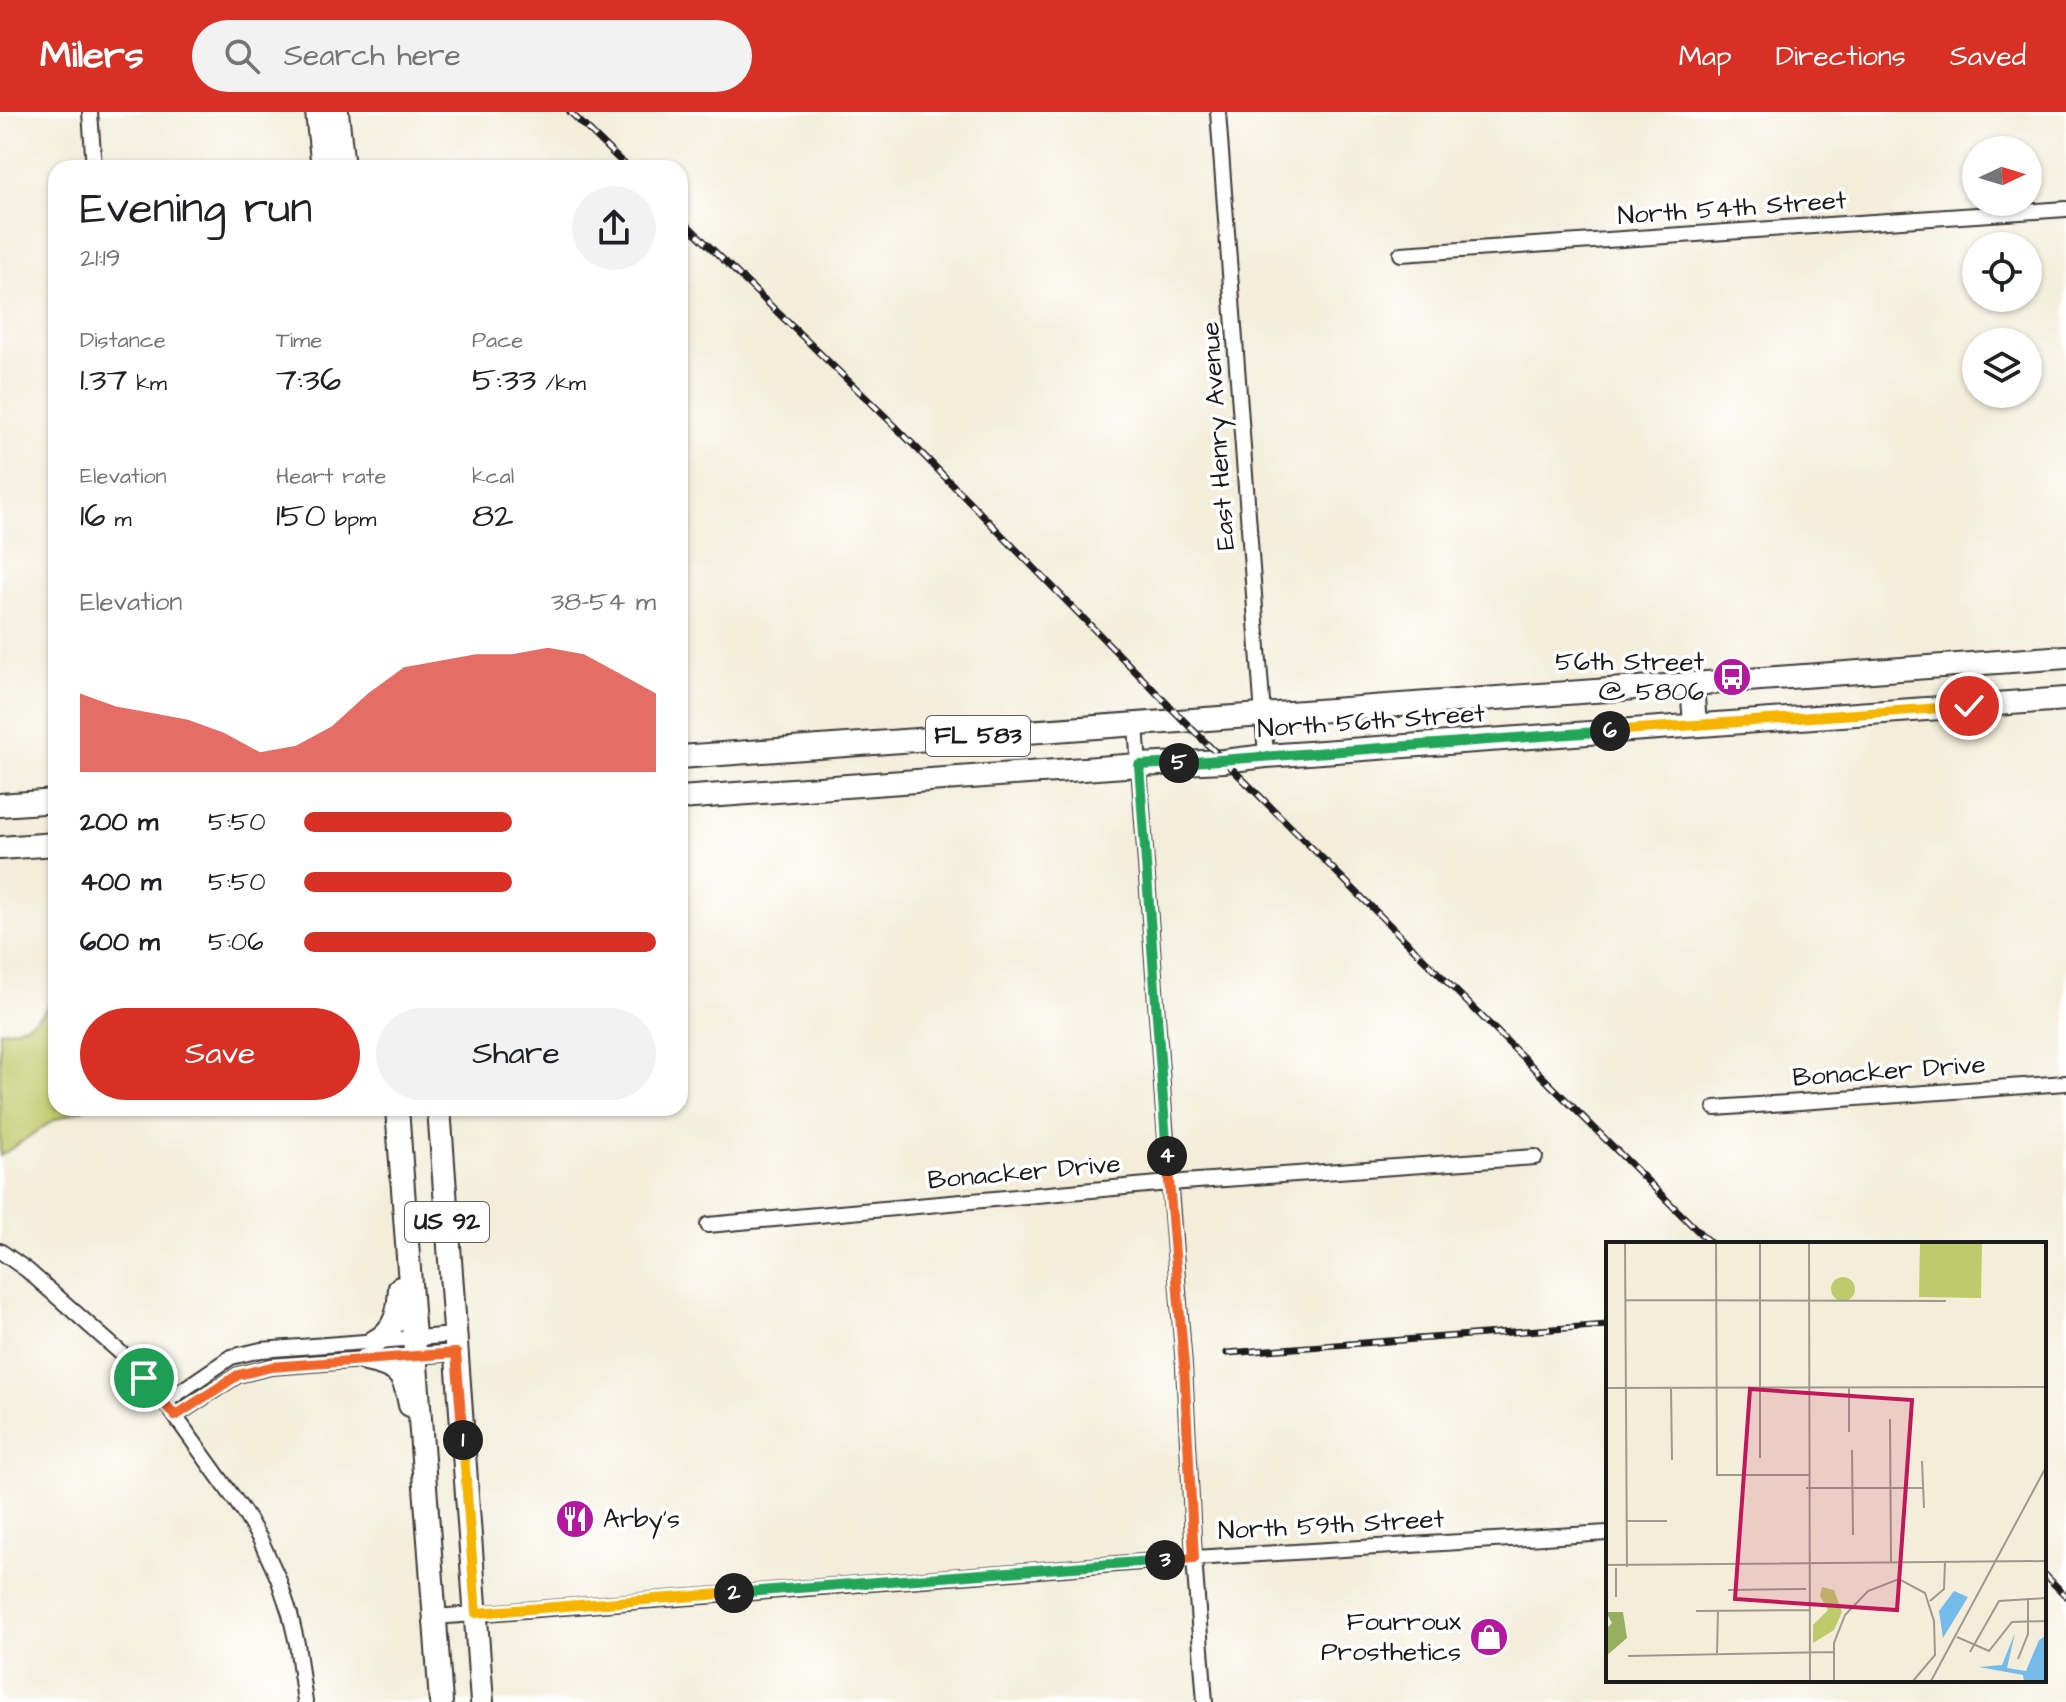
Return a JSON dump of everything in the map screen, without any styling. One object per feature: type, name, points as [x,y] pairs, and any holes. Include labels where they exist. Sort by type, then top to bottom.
[{"type":"main road","points":[[317,112],[322,160]]},
{"type":"main road","points":[[337,112],[342,160]]},
{"type":"main road","name":"North 56th Street","points":[[688,756],[2066,657]]},
{"type":"main road","points":[[1692,684],[1695,725]]},
{"type":"main road","name":"North 56th Street","points":[[688,797],[2066,699]]},
{"type":"main road","points":[[0,805],[48,802]]},
{"type":"main road","points":[[0,848],[48,845]]},
{"type":"main road","name":"US 92","points":[[398,1116],[441,1702]]},
{"type":"main road","name":"US 92","points":[[440,1116],[482,1702]]},
{"type":"main road","points":[[406,1227],[399,1309],[394,1325],[370,1351],[403,1378],[413,1424],[422,1444]]},
{"type":"street","points":[[90,112],[93,160]]},
{"type":"street","name":"East Henry Avenue","points":[[1218,112],[1266,756]]},
{"type":"street","name":"North 54th Street","points":[[1401,254],[2066,209]]},
{"type":"street","points":[[1136,725],[1184,1366],[1205,1702]]},
{"type":"street","name":"Bonacker Drive","points":[[1715,1108],[2066,1083]]},
{"type":"street","name":"Bonacker Drive","points":[[708,1225],[1169,1183],[1535,1157]]},
{"type":"street","points":[[0,1251],[27,1270],[122,1354],[165,1402],[239,1505],[260,1539],[278,1578],[297,1644],[305,1702]]},
{"type":"street","points":[[165,1402],[231,1357],[261,1350],[370,1351],[455,1344]]},
{"type":"street","points":[[175,1416],[238,1375],[370,1351]]},
{"type":"street","name":"North 59th Street","points":[[435,1617],[1194,1558],[1606,1533]]},
{"type":"green space","points":[[48,1006],[48,1116],[65,1116],[0,1156],[0,1031],[18,1028]]},
{"type":"railway","points":[[570,112],[620,160]]},
{"type":"railway","points":[[688,226],[894,425],[1184,721],[1709,1242]]},
{"type":"railway","points":[[1227,1353],[1606,1325]]},
{"type":"railway","points":[[2046,1576],[2066,1596]]},
{"type":"place","name":"56th Street @ 5806","points":[[1732,677]]},
{"type":"place","name":"Arby's","points":[[575,1519]]},
{"type":"place","name":"Fourroux Prosthetics","points":[[1489,1637]]},
{"type":"route","points":[[144,1378],[175,1416],[238,1375],[271,1367],[456,1353],[476,1613],[1194,1558],[1184,1366],[1139,765],[1969,706]]}]
